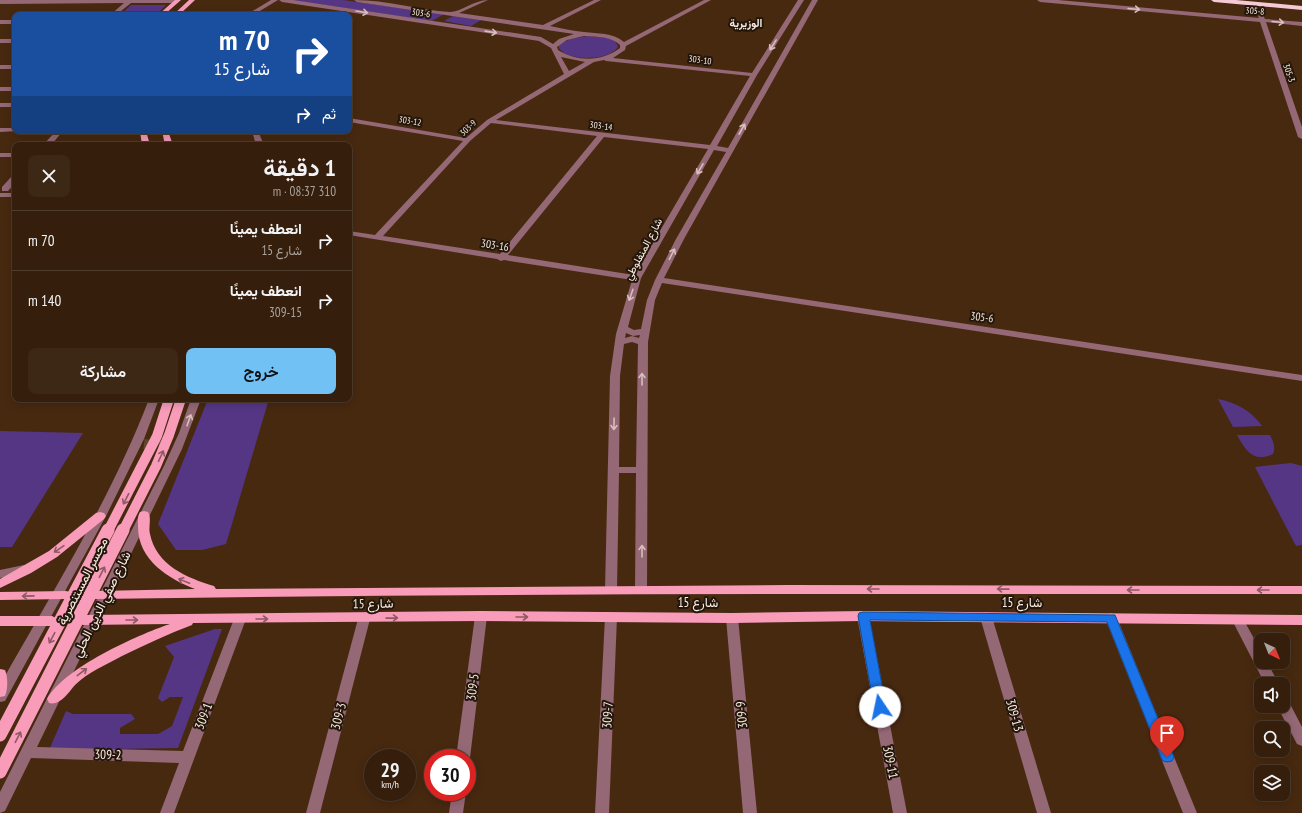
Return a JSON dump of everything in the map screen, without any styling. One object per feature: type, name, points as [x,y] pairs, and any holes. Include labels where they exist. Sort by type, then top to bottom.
[{"type":"highway","points":[[1214,0],[1301,4]]},
{"type":"highway","points":[[1240,0],[1301,4]]},
{"type":"highway","points":[[1290,0],[1301,4]]},
{"type":"main road","points":[[179,12],[192,0]]},
{"type":"main road","points":[[164,12],[177,1]]},
{"type":"main road","name":"مجسر المستنصرية","points":[[0,735],[143,466],[157,436],[168,402]]},
{"type":"main road","name":"مجسر المستنصرية","points":[[0,772],[156,466],[169,435],[180,402]]},
{"type":"main road","points":[[0,584],[30,568],[70,542],[100,516]]},
{"type":"main road","points":[[144,516],[144,534],[155,559],[181,580],[222,593]]},
{"type":"main road","name":"شارع 15","points":[[102,595],[611,590],[1302,590]]},
{"type":"main road","points":[[0,596],[61,595]]},
{"type":"main road","name":"شارع 15","points":[[88,620],[364,619],[481,616],[732,618],[863,616],[1302,620]]},
{"type":"main road","points":[[54,699],[79,674],[111,655],[160,632],[186,623],[210,620]]},
{"type":"main road","points":[[0,621],[48,621]]},
{"type":"main road","points":[[0,674],[0,692]]},
{"type":"street","points":[[254,12],[275,0]]},
{"type":"street","name":"303-6","points":[[282,0],[541,39],[566,57],[575,59],[599,59]]},
{"type":"street","name":"303-6","points":[[357,0],[384,2],[452,14],[544,26],[589,35]]},
{"type":"street","points":[[432,23],[485,0]]},
{"type":"street","points":[[544,26],[598,0]]},
{"type":"street","points":[[623,44],[708,0]]},
{"type":"street","name":"305-8","points":[[1040,0],[1104,2],[1261,17],[1302,24]]},
{"type":"street","points":[[0,2],[177,1]]},
{"type":"street","points":[[801,1],[814,1]]},
{"type":"street","name":"شارع المنفلوطي","points":[[611,590],[615,376],[623,328],[637,278],[671,237],[730,150],[772,61],[788,22],[801,1]]},
{"type":"street","name":"شارع المنفلوطي","points":[[642,590],[642,370],[645,331],[651,300],[659,280],[671,237],[712,148],[754,75],[772,61],[802,24],[814,1]]},
{"type":"street","points":[[117,12],[129,2]]},
{"type":"street","name":"305-8","points":[[1261,17],[1302,17]]},
{"type":"street","name":"305-3","points":[[1261,17],[1298,117],[1302,137]]},
{"type":"street","points":[[0,27],[3,22]]},
{"type":"street","points":[[788,22],[802,24]]},
{"type":"street","points":[[568,75],[555,49],[556,43],[561,40],[579,35],[607,36],[620,41],[623,44]]},
{"type":"street","points":[[0,41],[12,41]]},
{"type":"street","points":[[599,59],[619,53],[623,49],[623,44]]},
{"type":"street","name":"303-10","points":[[619,53],[644,63]]},
{"type":"street","name":"303-10","points":[[599,59],[754,75]]},
{"type":"street","name":"303-9","points":[[376,238],[468,140],[489,121],[568,75],[599,59]]},
{"type":"street","points":[[0,67],[12,67]]},
{"type":"street","points":[[0,89],[12,89]]},
{"type":"street","points":[[0,105],[12,105]]},
{"type":"street","name":"303-12","points":[[352,121],[468,140]]},
{"type":"street","name":"303-14","points":[[489,121],[602,136],[730,150]]},
{"type":"street","points":[[0,130],[12,130]]},
{"type":"street","points":[[50,142],[57,134]]},
{"type":"street","points":[[501,258],[602,136]]},
{"type":"street","points":[[0,155],[12,155]]},
{"type":"street","points":[[2,193],[12,181]]},
{"type":"street","points":[[2,193],[12,190]]},
{"type":"street","points":[[2,193],[12,195]]},
{"type":"street","name":"303-16","points":[[352,234],[637,278]]},
{"type":"street","name":"305-6","points":[[659,280],[1302,378]]},
{"type":"street","points":[[623,328],[633,332],[645,331]]},
{"type":"street","points":[[620,342],[632,339],[644,342]]},
{"type":"street","points":[[0,697],[48,621],[100,516],[142,441],[153,402]]},
{"type":"street","name":"شارع صفي الدين الحلي","points":[[0,807],[54,699],[88,620],[144,516],[182,437],[195,402]]},
{"type":"street","points":[[171,444],[182,437]]},
{"type":"street","points":[[614,470],[642,470]]},
{"type":"street","points":[[0,574],[30,568]]},
{"type":"street","name":"309-5","points":[[464,749],[481,616]]},
{"type":"street","name":"309-11","points":[[863,616],[900,813]]},
{"type":"street","name":"309-7","points":[[602,813],[611,617]]},
{"type":"street","name":"309-13","points":[[986,617],[1044,813]]},
{"type":"street","name":"309-9","points":[[732,618],[750,813]]},
{"type":"street","points":[[1111,618],[1190,813]]},
{"type":"street","name":"309-1","points":[[167,813],[240,619]]},
{"type":"street","name":"309-3","points":[[313,813],[364,619]]},
{"type":"street","points":[[1238,620],[1268,677]]},
{"type":"street","points":[[1288,713],[1302,740]]},
{"type":"street","name":"309-2","points":[[27,752],[188,757]]},
{"type":"street","points":[[456,813],[457,801]]},
{"type":"shaded area","points":[[291,0],[343,0],[444,14],[432,21]]},
{"type":"shaded area","points":[[131,5],[166,5],[159,12],[123,12]]},
{"type":"shaded area","points":[[453,16],[481,20],[471,26],[444,21]]},
{"type":"shaded area","points":[[588,36],[610,39],[617,43],[618,47],[613,52],[606,55],[588,58],[571,56],[564,53],[559,48],[559,45],[570,39]]},
{"type":"shaded area","points":[[1218,399],[1231,402],[1243,408],[1262,426],[1233,427]]},
{"type":"shaded area","points":[[207,402],[268,402],[226,544],[202,550],[176,550],[158,524]]},
{"type":"shaded area","points":[[0,431],[83,433],[12,547],[0,547]]},
{"type":"shaded area","points":[[1237,435],[1270,435],[1273,442],[1274,452],[1273,454],[1266,456],[1255,456],[1247,450]]},
{"type":"shaded area","points":[[1291,463],[1302,466],[1302,545],[1296,546],[1255,467]]},
{"type":"shaded area","points":[[215,629],[222,629],[178,748],[49,750],[66,711],[73,714],[131,714],[135,719],[120,728],[120,734],[158,734],[172,726],[183,697],[170,697],[162,702],[158,698],[174,657],[165,646]]},
{"type":"tunnel","points":[[144,444],[157,446],[171,444]]},
{"type":"district","name":"الوزيرية","points":[[746,23]]},
{"type":"route","points":[[880,707],[863,616],[1111,618],[1167,757]]}]
